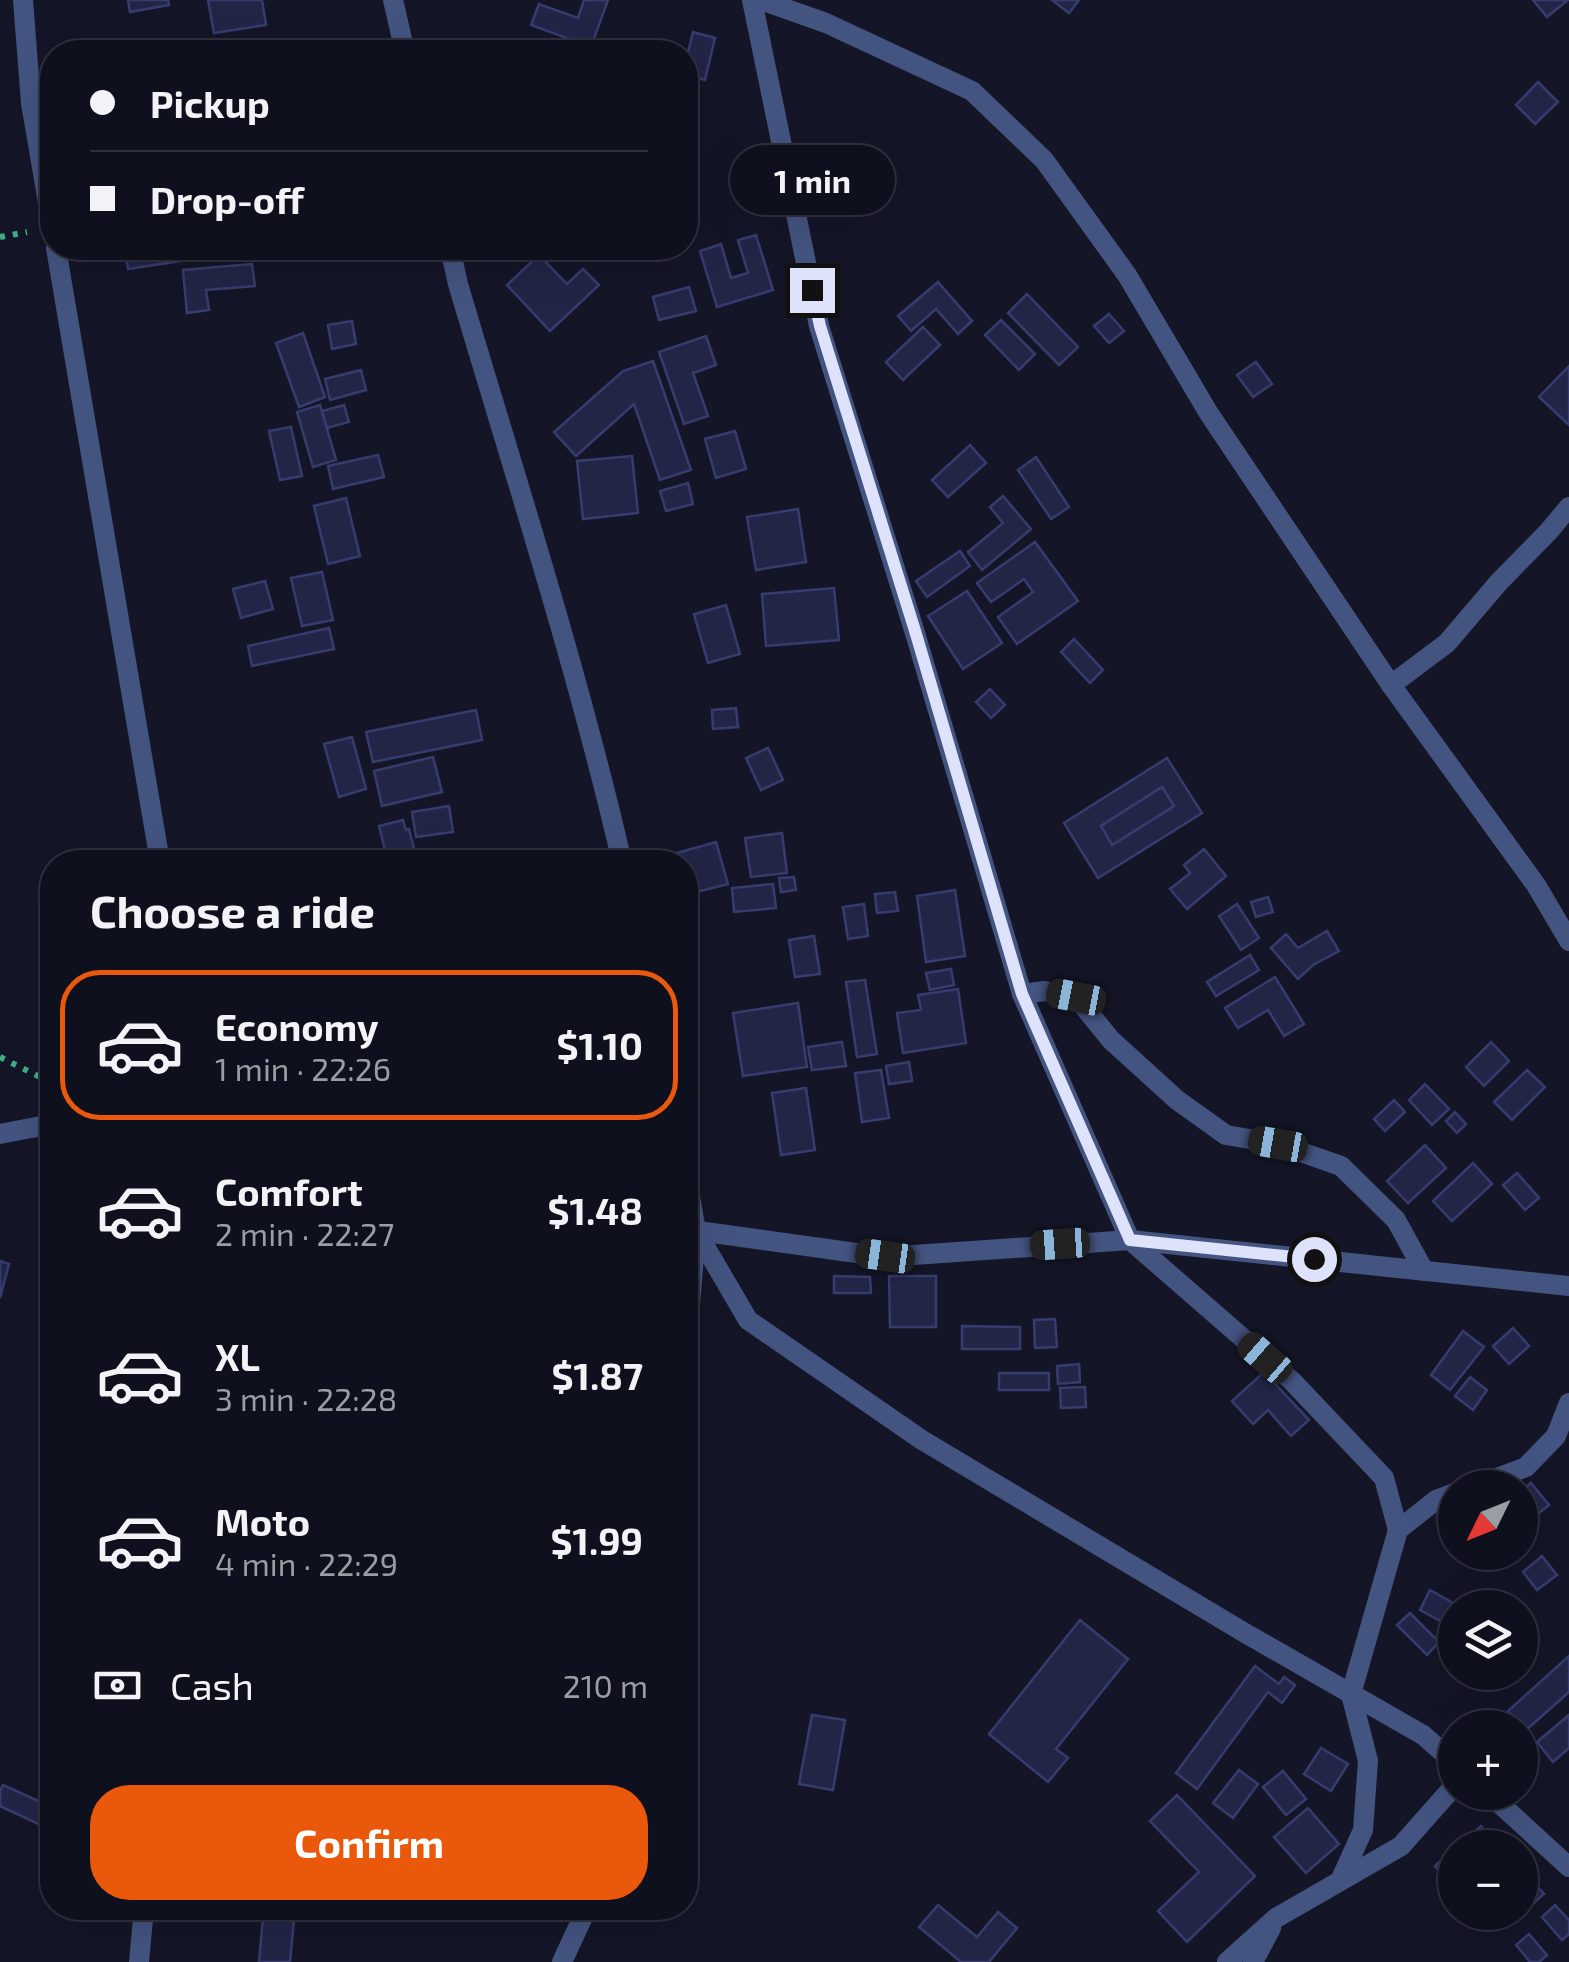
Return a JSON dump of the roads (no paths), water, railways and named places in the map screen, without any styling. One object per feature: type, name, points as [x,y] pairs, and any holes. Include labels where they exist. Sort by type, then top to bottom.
[{"type":"street","points":[[23,0],[40,152]]},
{"type":"street","points":[[393,0],[402,40]]},
{"type":"street","points":[[752,0],[820,326],[1022,994],[1130,1240],[1292,1382],[1384,1478],[1398,1530],[1352,1694],[1368,1761],[1363,1830],[1340,1882]]},
{"type":"street","points":[[762,0],[826,23],[972,91],[1044,160],[1127,275],[1208,412],[1391,685],[1536,885],[1569,941]]},
{"type":"street","points":[[58,260],[158,850]]},
{"type":"street","points":[[453,260],[571,667],[619,850]]},
{"type":"street","points":[[1391,685],[1447,643],[1569,507]]},
{"type":"street","points":[[1022,994],[1045,991],[1076,997],[1111,1040],[1176,1100],[1226,1135],[1278,1144],[1340,1166],[1396,1220],[1424,1271]]},
{"type":"street","points":[[0,1134],[40,1126]]},
{"type":"street","points":[[698,1231],[885,1256],[1130,1240],[1569,1286]]},
{"type":"street","points":[[698,1241],[748,1320],[922,1440],[1245,1633],[1424,1734],[1438,1747]]},
{"type":"street","points":[[1518,1470],[1562,1443],[1569,1402]]},
{"type":"street","points":[[1398,1530],[1438,1499]]},
{"type":"street","points":[[1227,1962],[1276,1918],[1401,1846],[1438,1804]]},
{"type":"street","points":[[1507,1810],[1569,1867]]},
{"type":"street","points":[[1253,1962],[1276,1918]]},
{"type":"street","points":[[139,1962],[143,1920]]},
{"type":"street","points":[[562,1962],[581,1920]]}]
